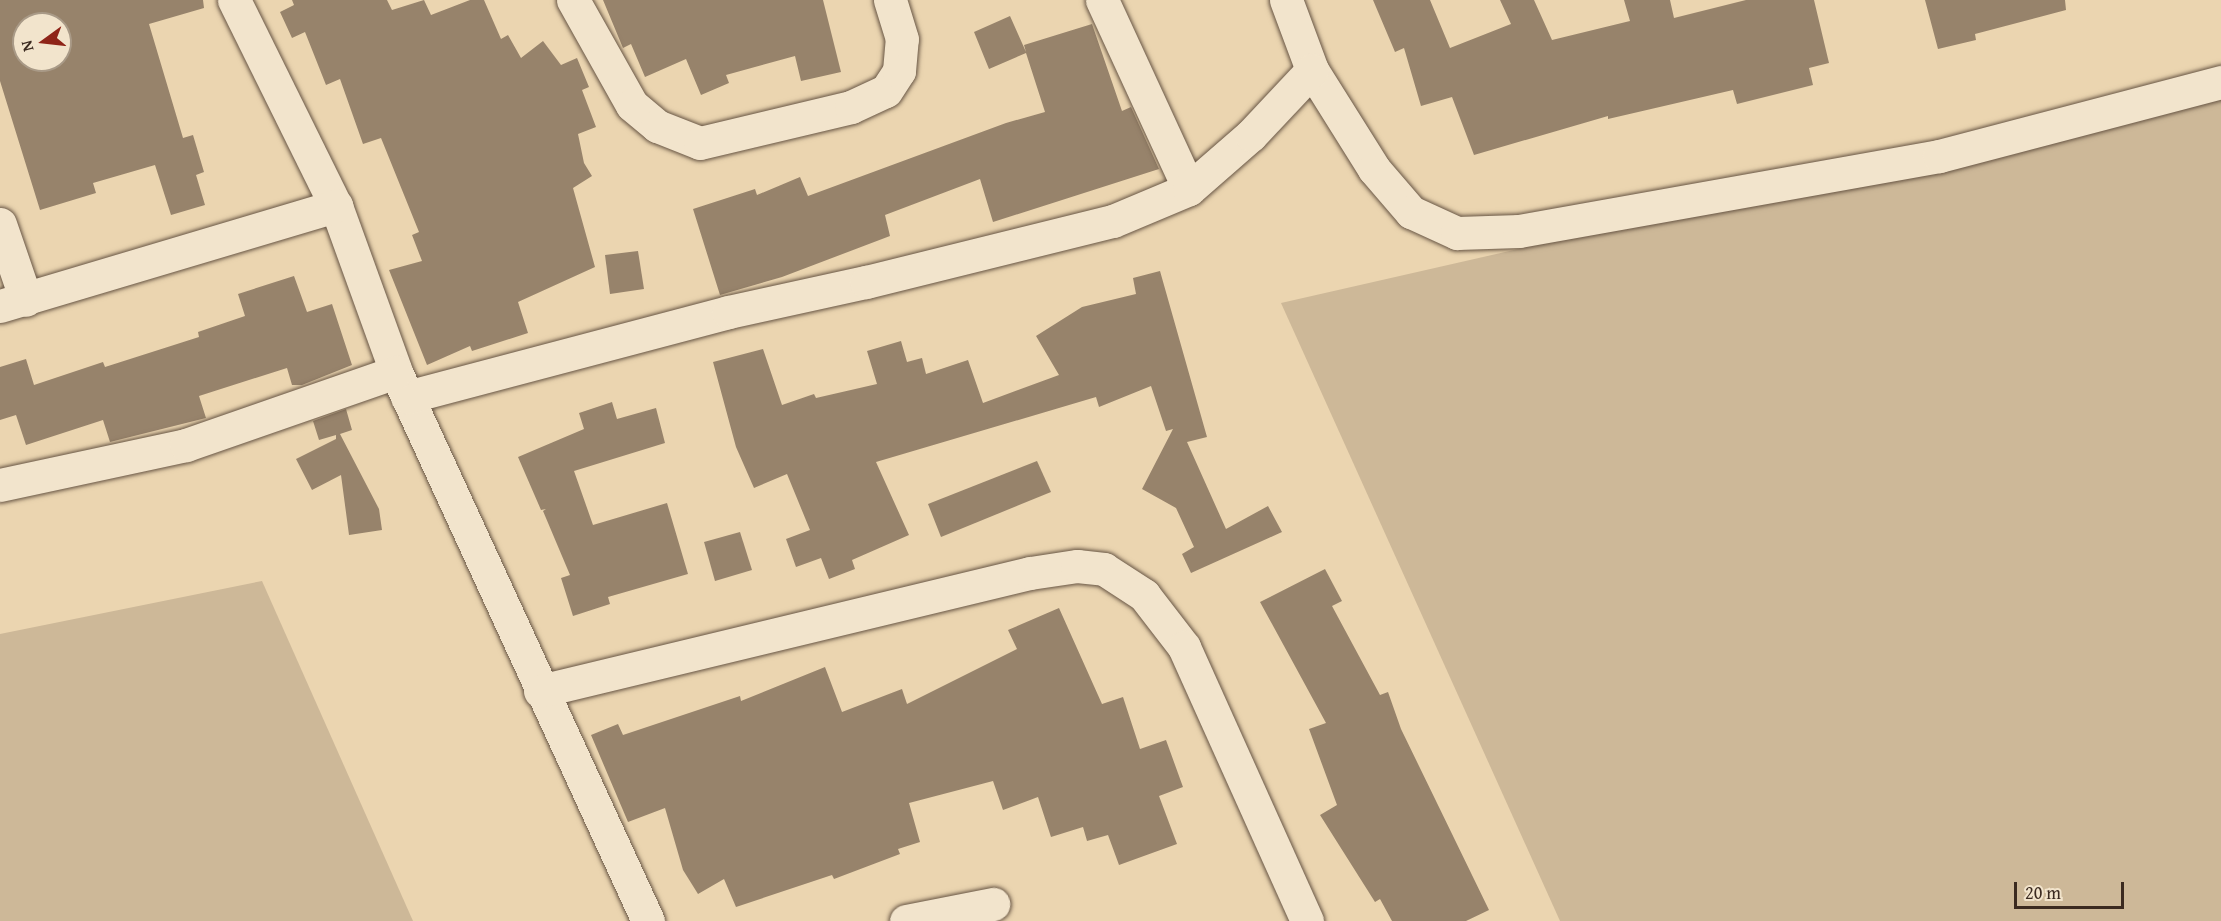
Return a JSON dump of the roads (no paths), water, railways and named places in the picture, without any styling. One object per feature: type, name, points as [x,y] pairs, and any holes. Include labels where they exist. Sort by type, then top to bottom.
[{"type":"street","points":[[234,0],[336,206],[401,385],[540,691],[648,921]]},
{"type":"street","points":[[573,0],[632,105],[657,126],[700,142],[829,113],[875,99],[886,91],[899,71],[902,39],[890,0]]},
{"type":"street","points":[[1102,0],[1189,189]]},
{"type":"street","points":[[1286,0],[1312,70],[1374,170],[1411,212],[1457,233],[1490,234],[1939,156],[2221,82]]},
{"type":"street","points":[[0,485],[186,445],[401,385],[866,282],[1113,221],[1189,189],[1251,135],[1312,70]]},
{"type":"street","points":[[0,224],[13,303],[336,206]]},
{"type":"street","points":[[540,691],[1030,573],[1077,566],[1104,568],[1144,595],[1184,647],[1307,921]]},
{"type":"street","points":[[906,921],[993,904]]}]
